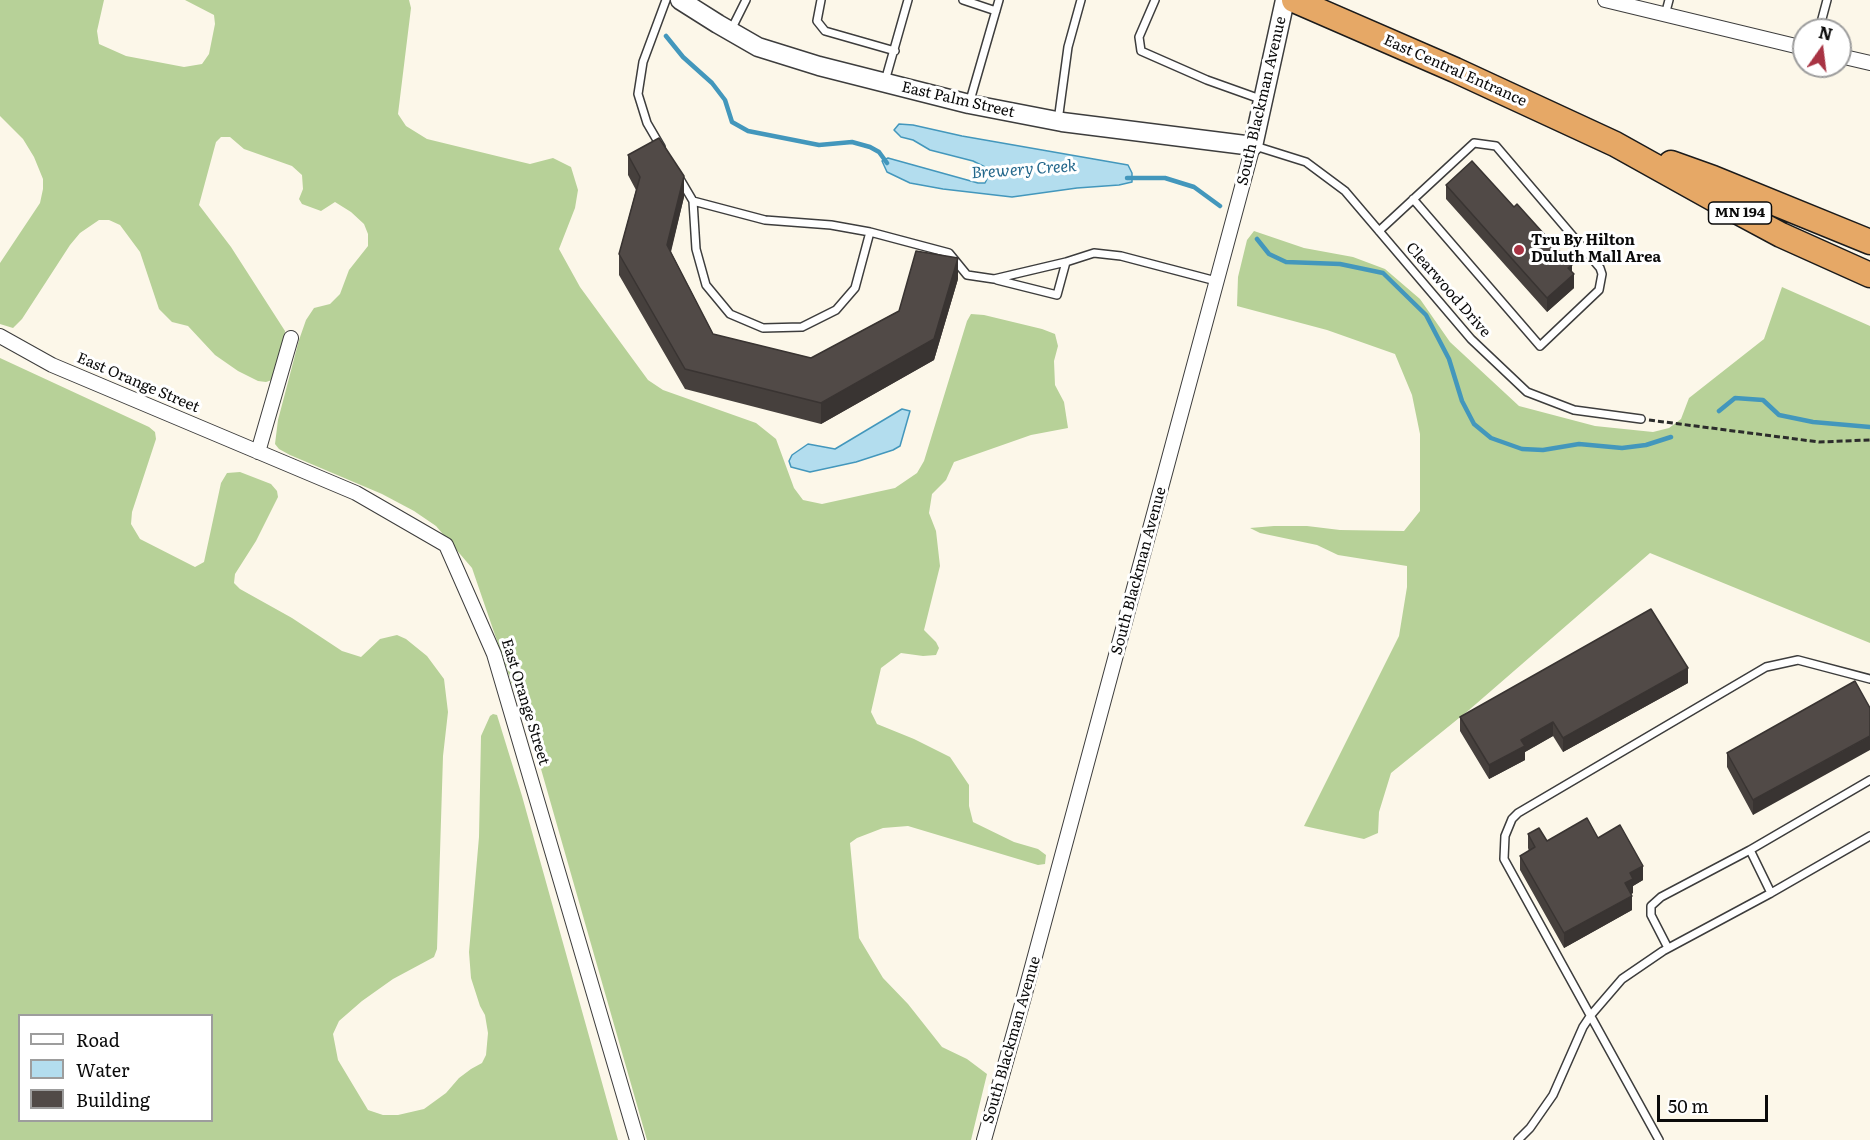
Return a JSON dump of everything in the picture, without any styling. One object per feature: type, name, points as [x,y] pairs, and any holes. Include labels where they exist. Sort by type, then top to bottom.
[{"type":"highway","name":"East Central Entrance","points":[[1294,0],[1455,70],[1615,144],[1781,235],[1870,275]]},
{"type":"highway","name":"East Central Entrance","points":[[1615,144],[1713,178],[1870,242]]},
{"type":"street","name":"East Palm Street","points":[[680,0],[758,46],[819,66],[885,83],[969,104],[1058,121],[1252,146]]},
{"type":"street","name":"South Blackman Avenue","points":[[984,1140],[1252,146],[1285,0]]},
{"type":"street","points":[[1605,0],[1792,45]]},
{"type":"street","points":[[1852,59],[1870,63]]},
{"type":"street","name":"East Orange Street","points":[[0,336],[52,365],[356,494],[446,545],[495,654],[637,1140]]},
{"type":"street","points":[[258,452],[291,338]]},
{"type":"lane","points":[[664,152],[647,123],[638,94],[643,62],[666,0]]},
{"type":"lane","points":[[730,31],[746,0]]},
{"type":"lane","points":[[821,0],[817,21],[825,31],[895,51]]},
{"type":"lane","points":[[885,83],[908,0]]},
{"type":"lane","points":[[963,0],[996,11]]},
{"type":"lane","points":[[969,104],[999,0]]},
{"type":"lane","points":[[1058,121],[1068,46],[1081,0]]},
{"type":"lane","points":[[1155,0],[1139,37],[1141,51],[1207,80],[1263,100]]},
{"type":"lane","points":[[1665,15],[1669,0]]},
{"type":"lane","points":[[1822,18],[1827,0]]},
{"type":"lane","points":[[1379,231],[1413,199],[1474,143],[1496,146],[1600,268],[1602,274],[1599,290],[1540,346],[1413,199]]},
{"type":"lane","name":"Clearwood Drive","points":[[1252,146],[1306,162],[1345,191],[1471,339],[1527,392],[1574,410],[1641,419]]},
{"type":"lane","points":[[676,171],[693,201],[696,249],[706,285],[730,314],[763,328],[802,327],[836,310],[855,288],[870,232]]},
{"type":"lane","points":[[693,201],[765,220],[831,225],[870,232],[949,253],[967,275],[994,279],[1057,295],[1066,262]]},
{"type":"lane","points":[[994,279],[1094,253],[1121,256],[1216,281]]},
{"type":"lane","points":[[1659,1140],[1504,858],[1505,836],[1512,819],[1518,813],[1766,667],[1798,660],[1870,679]]},
{"type":"lane","points":[[1668,948],[1651,915],[1651,906],[1661,897],[1749,850],[1870,780]]},
{"type":"lane","points":[[1518,1140],[1530,1128],[1553,1095],[1575,1043],[1591,1015],[1622,979],[1668,948],[1771,893],[1870,836]]},
{"type":"lane","points":[[1749,850],[1771,893]]},
{"type":"path","points":[[1641,419],[1819,442],[1870,440]]},
{"type":"green space","points":[[0,0],[104,0],[97,31],[99,44],[126,56],[184,67],[202,64],[209,54],[215,24],[214,15],[185,0],[409,0],[411,8],[398,114],[406,126],[427,139],[530,164],[553,158],[571,167],[578,190],[575,208],[559,249],[580,287],[648,380],[663,390],[756,423],[776,439],[794,488],[803,500],[822,504],[895,488],[917,473],[924,461],[971,314],[984,315],[1055,334],[1058,346],[1054,361],[1055,385],[1064,402],[1068,428],[1031,435],[954,462],[946,480],[932,494],[929,513],[936,531],[940,566],[924,630],[939,648],[936,655],[901,653],[881,668],[871,712],[877,724],[950,757],[969,785],[969,806],[973,822],[1014,842],[1038,849],[1046,855],[1045,864],[1038,865],[908,826],[883,828],[850,843],[859,938],[883,978],[908,1004],[942,1047],[967,1059],[987,1074],[971,1140],[647,1140],[541,769],[472,568],[436,526],[414,511],[382,494],[290,455],[275,444],[278,420],[306,320],[314,308],[330,304],[340,294],[349,270],[368,246],[368,234],[364,224],[335,202],[321,211],[302,204],[299,199],[303,189],[302,175],[292,166],[244,149],[230,137],[221,137],[216,142],[199,205],[231,247],[285,331],[283,350],[272,380],[266,382],[258,381],[238,371],[215,355],[188,326],[172,322],[159,309],[140,252],[120,225],[109,220],[99,220],[80,233],[22,319],[13,328],[0,324],[0,263],[40,203],[43,179],[23,139],[0,116]]},
{"type":"green space","points":[[1254,231],[1304,248],[1353,257],[1385,269],[1420,299],[1450,342],[1519,406],[1595,426],[1653,432],[1669,428],[1681,419],[1689,398],[1764,339],[1782,287],[1870,326],[1870,643],[1650,553],[1469,710],[1391,773],[1379,812],[1378,833],[1364,839],[1304,826],[1399,636],[1407,587],[1407,566],[1338,555],[1317,545],[1260,533],[1250,528],[1307,526],[1340,530],[1404,531],[1420,511],[1420,434],[1412,395],[1395,354],[1327,330],[1237,306],[1238,277],[1247,240]]},
{"type":"green space","points":[[0,358],[149,427],[155,432],[156,439],[132,512],[131,524],[140,539],[195,567],[204,562],[221,483],[227,473],[240,472],[271,484],[277,491],[278,497],[256,541],[235,574],[234,583],[240,589],[292,618],[342,651],[361,657],[380,639],[397,635],[406,639],[427,656],[444,679],[448,712],[443,756],[437,949],[434,957],[393,979],[362,1001],[339,1021],[333,1034],[338,1060],[368,1110],[383,1115],[398,1115],[424,1109],[446,1093],[459,1078],[482,1063],[486,1055],[488,1033],[485,1015],[471,978],[469,952],[479,837],[481,736],[493,714],[497,715],[522,796],[618,1140],[0,1140]]},
{"type":"water","points":[[899,124],[1128,165],[1132,173],[1132,182],[1012,197],[910,183],[887,172],[882,161],[888,158],[978,183],[985,183],[987,172],[985,167],[973,161],[930,150],[913,140],[901,137],[894,130]]},
{"type":"water","points":[[902,409],[910,411],[900,446],[893,450],[856,462],[810,472],[791,467],[789,461],[792,455],[808,444],[835,449]]},
{"type":"building","points":[[659,138],[684,176],[667,245],[713,334],[811,358],[899,311],[916,251],[958,258],[934,339],[821,403],[685,369],[619,254],[640,177],[628,155]]},
{"type":"building","name":"Tru By Hilton Duluth Mall Area","points":[[1472,161],[1514,207],[1517,204],[1572,265],[1568,268],[1574,274],[1547,298],[1446,185]]},
{"type":"building","points":[[1651,609],[1688,668],[1563,738],[1553,722],[1521,740],[1525,746],[1489,765],[1460,717]]},
{"type":"building","points":[[1855,681],[1870,708],[1870,736],[1753,800],[1727,753]]},
{"type":"building","points":[[1587,818],[1598,838],[1620,825],[1643,866],[1630,873],[1633,879],[1625,883],[1632,896],[1564,933],[1520,856],[1535,847],[1528,834],[1539,828],[1547,841]]},
{"type":"waterway","name":"Brewery Creek","points":[[666,36],[683,57],[712,83],[725,100],[732,122],[748,131],[819,145],[852,142],[879,152],[887,163]]},
{"type":"waterway","name":"Brewery Creek","points":[[1127,178],[1165,178],[1194,187],[1220,206]]},
{"type":"waterway","name":"Brewery Creek","points":[[1257,239],[1269,254],[1286,262],[1340,264],[1383,273],[1426,315],[1449,359],[1462,401],[1474,424],[1491,438],[1522,449],[1543,450],[1579,444],[1622,448],[1646,445],[1671,437]]},
{"type":"waterway","name":"Brewery Creek","points":[[1719,411],[1735,398],[1763,400],[1779,415],[1813,422],[1870,427]]},
{"type":"place","name":"Tru By Hilton Duluth Mall Area","points":[[1519,250]]}]
